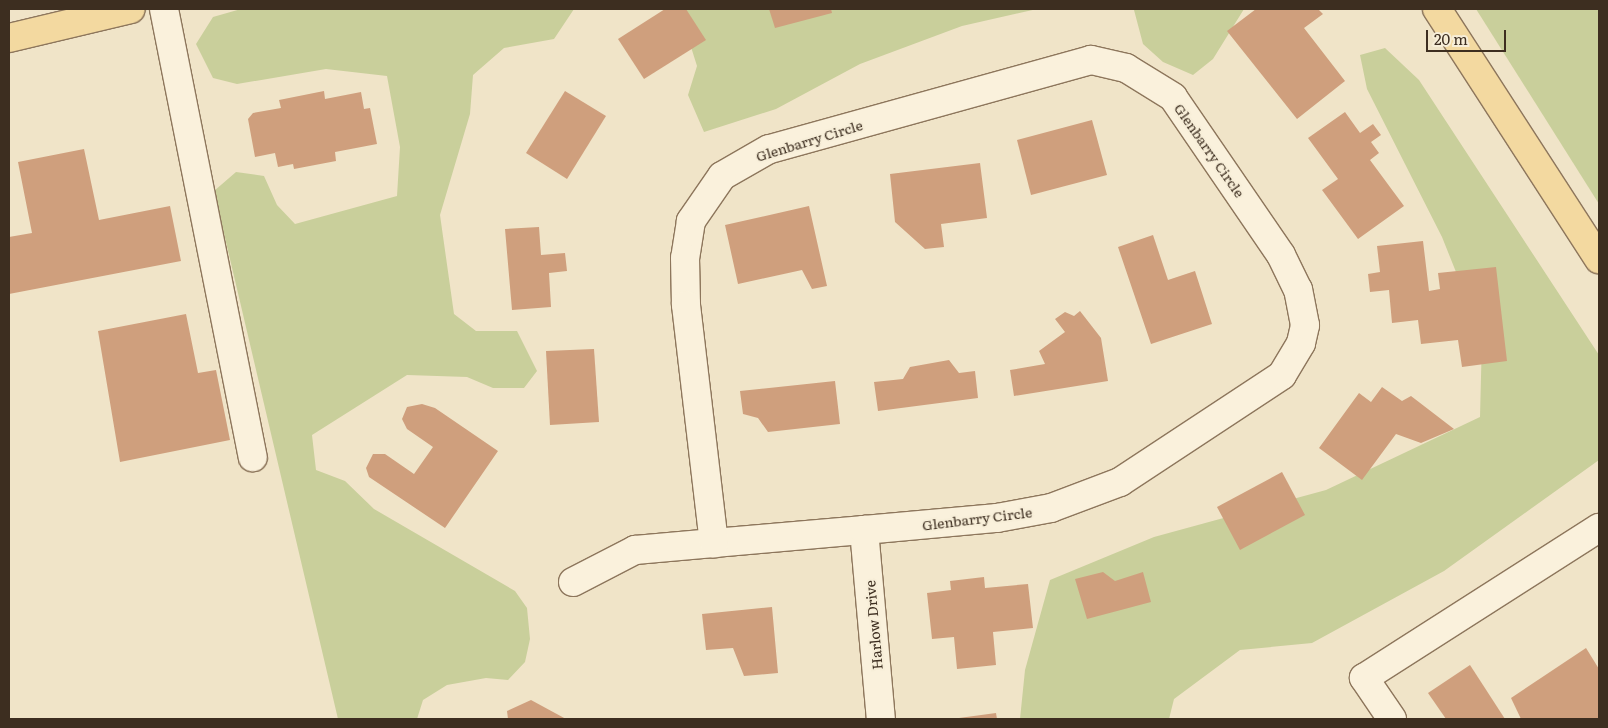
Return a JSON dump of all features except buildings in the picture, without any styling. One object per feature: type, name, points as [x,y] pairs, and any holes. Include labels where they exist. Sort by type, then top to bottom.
[{"type":"main road","points":[[9,38],[131,9]]},
{"type":"main road","points":[[1437,9],[1599,259]]},
{"type":"street","points":[[164,9],[253,457]]},
{"type":"street","name":"Glenbarry Circle","points":[[1091,60],[1126,68],[1159,85],[1185,111],[1291,272],[1305,326],[1294,360],[1268,385],[1104,491],[997,518],[864,530],[714,543],[686,305],[685,258],[691,221],[722,176],[770,149],[1091,60]]},
{"type":"street","points":[[1392,719],[1364,678],[1599,528]]},
{"type":"street","name":"Harlow Drive","points":[[864,530],[882,719]]},
{"type":"street","points":[[573,582],[635,550],[714,543]]},
{"type":"green space","points":[[241,9],[574,9],[554,39],[504,48],[473,75],[470,114],[440,215],[454,314],[476,331],[517,331],[537,371],[524,388],[493,388],[467,377],[407,375],[312,435],[316,470],[345,481],[374,509],[515,591],[527,608],[530,639],[525,662],[508,680],[486,678],[447,685],[423,700],[417,719],[338,719],[214,191],[236,172],[264,176],[277,205],[295,224],[397,196],[400,147],[387,76],[326,69],[237,84],[213,78],[196,44],[213,17]]},
{"type":"green space","points":[[679,9],[1037,9],[962,26],[860,64],[776,109],[704,132],[688,95],[697,66]]},
{"type":"green space","points":[[1125,9],[1244,9],[1213,59],[1193,75],[1163,62],[1143,44],[1134,10]]},
{"type":"green space","points":[[1476,9],[1599,9],[1599,204]]},
{"type":"green space","points":[[1385,48],[1419,80],[1599,355],[1599,460],[1444,571],[1312,643],[1240,650],[1174,699],[1169,719],[1020,719],[1025,670],[1050,580],[1154,537],[1326,490],[1480,417],[1482,337],[1442,237],[1367,89],[1360,55]]}]
